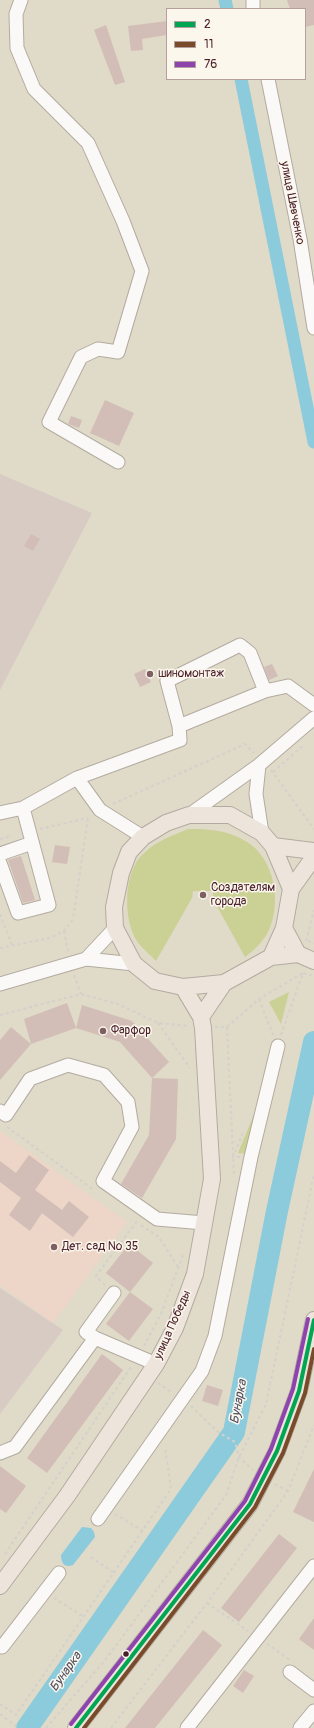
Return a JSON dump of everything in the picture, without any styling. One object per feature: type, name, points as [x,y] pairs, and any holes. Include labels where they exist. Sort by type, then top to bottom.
[{"type":"main road","points":[[291,889],[273,846],[262,834],[230,815],[190,815],[166,823],[143,837],[129,852],[121,873],[114,907],[115,928],[134,964],[155,981],[183,987],[224,983],[271,957],[302,947]]},
{"type":"main road","points":[[273,846],[314,852]]},
{"type":"main road","points":[[271,957],[284,928],[291,889],[314,857]]},
{"type":"main road","points":[[284,928],[314,961]]},
{"type":"main road","points":[[202,1022],[224,983]]},
{"type":"main road","points":[[183,987],[202,1022]]},
{"type":"main road","name":"улица Победы","points":[[0,1586],[67,1496],[156,1364],[175,1328],[195,1274],[212,1179],[202,1022]]},
{"type":"main road","points":[[76,1728],[250,1504],[277,1451],[299,1391],[314,1320]]},
{"type":"street","points":[[21,0],[16,14],[17,48],[34,89],[88,143],[123,221],[142,271],[118,352],[98,349],[81,357],[49,422],[118,462]]},
{"type":"street","name":"улица Шевченко","points":[[268,80],[300,239],[314,326]]},
{"type":"street","points":[[0,813],[23,808],[77,778],[180,740],[179,726],[167,681],[240,646],[250,653],[265,691]]},
{"type":"street","points":[[179,726],[265,691],[288,686],[314,705]]},
{"type":"street","points":[[190,815],[259,765],[314,718]]},
{"type":"street","points":[[259,765],[256,794],[262,834]]},
{"type":"street","points":[[77,778],[100,810],[143,837]]},
{"type":"street","points":[[0,863],[18,913],[49,905],[23,808]]},
{"type":"street","points":[[0,854],[31,837]]},
{"type":"street","points":[[86,959],[115,928]]},
{"type":"street","points":[[1,987],[86,959],[134,964]]},
{"type":"street","points":[[98,1519],[161,1427],[202,1371],[215,1336],[251,1157],[278,1046]]},
{"type":"street","points":[[0,1111],[6,1115],[30,1079],[68,1065],[104,1075],[128,1102],[132,1127],[103,1181],[157,1219],[204,1223]]},
{"type":"street","points":[[114,1293],[86,1332],[95,1338],[156,1364]]},
{"type":"street","points":[[0,1453],[15,1448],[95,1338]]},
{"type":"street","points":[[187,1728],[314,1566]]},
{"type":"street","points":[[2,1647],[59,1574]]},
{"type":"street","points":[[290,1672],[314,1690]]},
{"type":"street","points":[[300,1728],[314,1711]]},
{"type":"path","points":[[273,772],[308,741]]},
{"type":"path","points":[[0,838],[31,837],[88,818]]},
{"type":"path","points":[[0,914],[12,946]]},
{"type":"path","points":[[302,947],[314,943]]},
{"type":"path","points":[[278,1046],[303,973]]},
{"type":"path","points":[[0,1015],[81,994],[118,1004],[158,1022],[202,1022],[227,1027]]},
{"type":"path","points":[[227,1027],[259,999],[278,1046]]},
{"type":"path","points":[[158,1022],[190,1068]]},
{"type":"path","points":[[227,1027],[234,1179]]},
{"type":"path","points":[[191,1075],[190,1068],[192,1061]]},
{"type":"path","points":[[6,1126],[99,1194]]},
{"type":"path","points":[[46,1728],[107,1658],[226,1495],[239,1457],[266,1404],[314,1174]]},
{"type":"path","points":[[130,1217],[159,1237],[179,1269]]},
{"type":"path","points":[[114,1293],[96,1276],[137,1221]]},
{"type":"path","points":[[4,1555],[138,1356],[161,1314],[179,1269],[185,1249]]},
{"type":"path","points":[[111,1728],[207,1603],[288,1491],[314,1425]]},
{"type":"path","points":[[0,1704],[16,1715],[172,1489],[161,1427]]},
{"type":"path","points":[[218,1432],[235,1442]]},
{"type":"path","points":[[106,1508],[143,1531]]},
{"type":"path","points":[[91,1557],[114,1573]]},
{"type":"path","points":[[45,1592],[84,1617]]},
{"type":"path","points":[[207,1603],[290,1660],[290,1672]]},
{"type":"path","points":[[1,1715],[18,1728]]},
{"type":"shaded area","points":[[0,474],[92,513],[0,690]]},
{"type":"shaded area","name":"Дет. сад № 35","points":[[0,1131],[127,1222],[53,1323],[0,1285]]},
{"type":"shaded area","points":[[0,1288],[63,1330],[0,1414]]},
{"type":"green space","points":[[188,829],[218,831],[240,838],[257,850],[264,859],[270,871],[275,896],[275,909],[272,921],[263,940],[245,957],[213,899],[213,891],[193,891],[192,898],[156,961],[143,949],[132,932],[127,909],[127,896],[132,872],[136,862],[148,849],[164,839]]},
{"type":"green space","points":[[289,992],[281,1024],[269,1002]]},
{"type":"green space","points":[[262,1095],[250,1154],[238,1153]]},
{"type":"water","points":[[82,1527],[91,1528],[95,1537],[73,1565],[66,1566],[62,1561],[61,1555]]},
{"type":"building","points":[[287,0],[314,0],[314,25],[306,27],[306,8],[290,8]]},
{"type":"building","points":[[166,21],[166,35],[142,39],[143,50],[131,51],[128,26]]},
{"type":"building","points":[[106,25],[125,82],[115,85],[94,30]]},
{"type":"building","points":[[105,400],[134,413],[119,446],[90,433]]},
{"type":"building","points":[[71,416],[82,420],[79,428],[68,424]]},
{"type":"building","points":[[31,534],[40,539],[33,551],[24,546]]},
{"type":"building","points":[[272,664],[278,676],[269,680],[264,667]]},
{"type":"building","points":[[145,669],[151,682],[140,687],[134,674]]},
{"type":"building","points":[[55,845],[70,847],[67,864],[52,862]]},
{"type":"building","points":[[21,856],[35,900],[23,903],[8,860]]},
{"type":"building","points":[[67,1003],[76,1028],[31,1044],[24,1019]]},
{"type":"building","points":[[82,1005],[132,1021],[169,1062],[152,1078],[120,1042],[76,1028]]},
{"type":"building","points":[[11,1027],[31,1044],[0,1080],[0,1040]]},
{"type":"building","points":[[152,1078],[178,1079],[176,1139],[142,1198],[121,1184],[149,1135]]},
{"type":"building","points":[[29,1155],[49,1170],[35,1190],[62,1210],[69,1201],[89,1217],[73,1237],[42,1213],[30,1231],[9,1215],[21,1198],[0,1182],[0,1161],[16,1173]]},
{"type":"building","points":[[129,1244],[153,1263],[130,1292],[106,1273]]},
{"type":"building","points":[[130,1292],[153,1309],[129,1341],[106,1324]]},
{"type":"building","points":[[102,1354],[123,1370],[47,1473],[27,1458]]},
{"type":"building","points":[[207,1385],[223,1390],[218,1406],[202,1401]]},
{"type":"building","points":[[0,1466],[26,1486],[6,1513],[0,1509]]},
{"type":"building","points":[[314,1469],[314,1522],[293,1512]]},
{"type":"building","points":[[279,1534],[297,1548],[239,1622],[221,1608]]},
{"type":"building","points":[[314,1618],[314,1650],[299,1639]]},
{"type":"building","points":[[203,1630],[222,1645],[155,1728],[125,1728]]},
{"type":"building","points":[[244,1670],[254,1676],[243,1693],[233,1686]]},
{"type":"waterway","points":[[225,0],[227,8]]},
{"type":"waterway","points":[[241,80],[314,442]]},
{"type":"waterway","name":"Бунарка","points":[[27,1728],[234,1432],[277,1211],[314,1042]]},
{"type":"transit line","name":"76","points":[[71,1724],[245,1501],[271,1449],[293,1389],[308,1319]]},
{"type":"transit line","name":"2","points":[[76,1728],[250,1504],[277,1451],[299,1391],[314,1320]]},
{"type":"transit line","name":"11","points":[[84,1728],[255,1507],[283,1453],[305,1393],[314,1349]]},
{"type":"place","name":"шиномонтаж","points":[[150,674]]},
{"type":"place","name":"Создателям города","points":[[203,895]]},
{"type":"place","name":"Фарфор","points":[[103,1031]]},
{"type":"place","name":"Дет. сад № 35","points":[[54,1247]]}]
